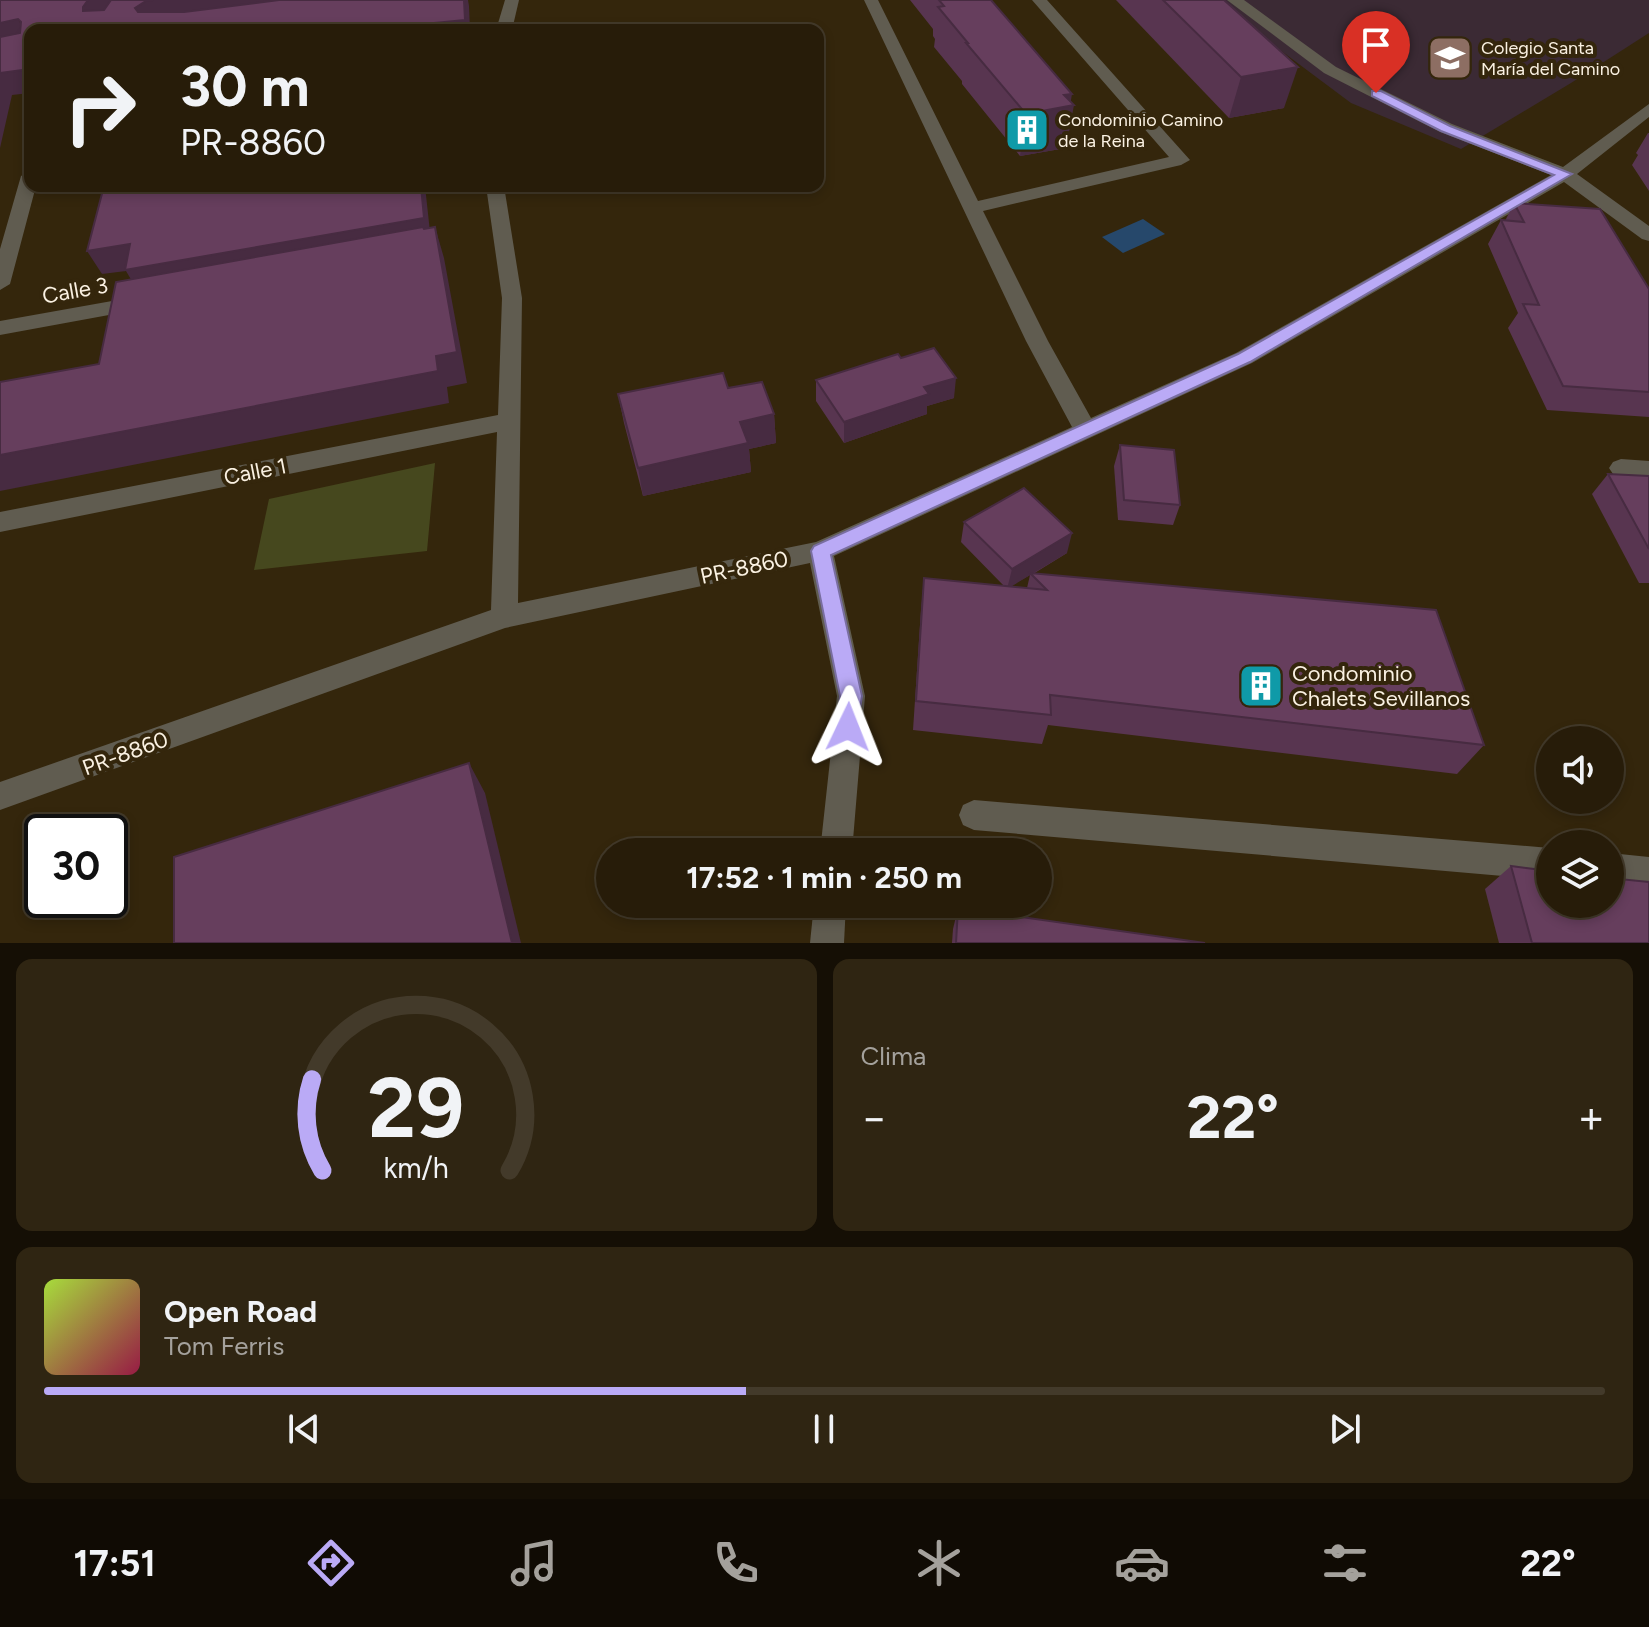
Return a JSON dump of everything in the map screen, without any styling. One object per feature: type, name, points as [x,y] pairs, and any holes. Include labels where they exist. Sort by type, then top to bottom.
[{"type":"street","points":[[506,24],[512,0]]},
{"type":"street","points":[[871,0],[1037,341],[1086,431]]},
{"type":"street","points":[[972,208],[1181,160],[1039,0]]},
{"type":"street","points":[[1234,0],[1330,70],[1446,128],[1565,174],[1649,235]]},
{"type":"street","name":"PR-8860","points":[[0,796],[504,617],[820,551],[1244,358],[1565,174],[1649,109]]},
{"type":"street","points":[[0,284],[26,192]]},
{"type":"street","points":[[496,192],[512,298],[504,617]]},
{"type":"street","name":"Calle 3","points":[[0,328],[168,298]]},
{"type":"street","name":"Calle 1","points":[[0,522],[510,421]]},
{"type":"street","points":[[1621,468],[1649,470]]},
{"type":"street","points":[[820,551],[851,696],[837,838]]},
{"type":"street","points":[[974,815],[1536,863]]},
{"type":"street","points":[[1624,870],[1649,873]]},
{"type":"street","points":[[827,943],[829,918]]},
{"type":"shaded area","name":"Colegio Santa María del Camino","points":[[1213,0],[1649,0],[1649,33],[1461,149],[1351,103]]},
{"type":"green space","points":[[435,463],[427,551],[254,570],[269,499]]},
{"type":"water","points":[[1143,219],[1165,234],[1123,253],[1102,237]]},
{"type":"building","points":[[0,0],[88,0],[83,11],[104,10],[111,0],[153,0],[135,8],[138,12],[184,12],[279,0],[464,0],[465,20],[425,24],[24,24],[24,70],[0,73],[0,37],[20,33],[21,22],[18,19],[0,23]]},
{"type":"building","points":[[939,0],[991,0],[1072,94],[1064,95],[1074,105],[1026,114],[938,7],[944,6]]},
{"type":"building","points":[[1163,0],[1224,0],[1298,67],[1241,77]]},
{"type":"building","points":[[102,192],[422,192],[424,218],[125,270],[130,244],[87,251]]},
{"type":"building","points":[[1514,203],[1600,209],[1649,289],[1649,392],[1563,386],[1523,304],[1539,305],[1501,220],[1524,222]]},
{"type":"building","points":[[435,227],[457,352],[436,356],[438,371],[0,455],[0,382],[99,364],[116,282]]},
{"type":"building","points":[[934,348],[956,378],[924,387],[929,394],[844,422],[816,380],[898,354],[901,358]]},
{"type":"building","points":[[723,373],[728,388],[762,382],[774,414],[740,422],[748,443],[638,468],[618,394]]},
{"type":"building","points":[[1120,445],[1174,450],[1180,505],[1124,500]]},
{"type":"building","points":[[1608,474],[1649,476],[1649,549]]},
{"type":"building","points":[[1024,488],[1072,533],[1012,569],[964,522]]},
{"type":"building","points":[[1030,573],[1436,610],[1484,745],[1050,695],[1051,715],[916,701],[924,578],[1047,590]]},
{"type":"building","points":[[469,763],[512,943],[174,943],[174,857]]},
{"type":"building","points":[[1511,866],[1536,869],[1536,918],[1624,918],[1624,879],[1649,882],[1649,943],[1532,943]]},
{"type":"building","points":[[957,918],[1029,918],[1205,943],[956,943]]},
{"type":"place","name":"Colegio Santa María del Camino","points":[[1450,58]]},
{"type":"place","name":"Condominio Camino de la Reina","points":[[1027,130]]},
{"type":"place","name":"Condominio Chalets Sevillanos","points":[[1261,686]]},
{"type":"route","points":[[848,727],[851,696],[820,551],[1244,358],[1565,174],[1446,128],[1376,93]]}]
